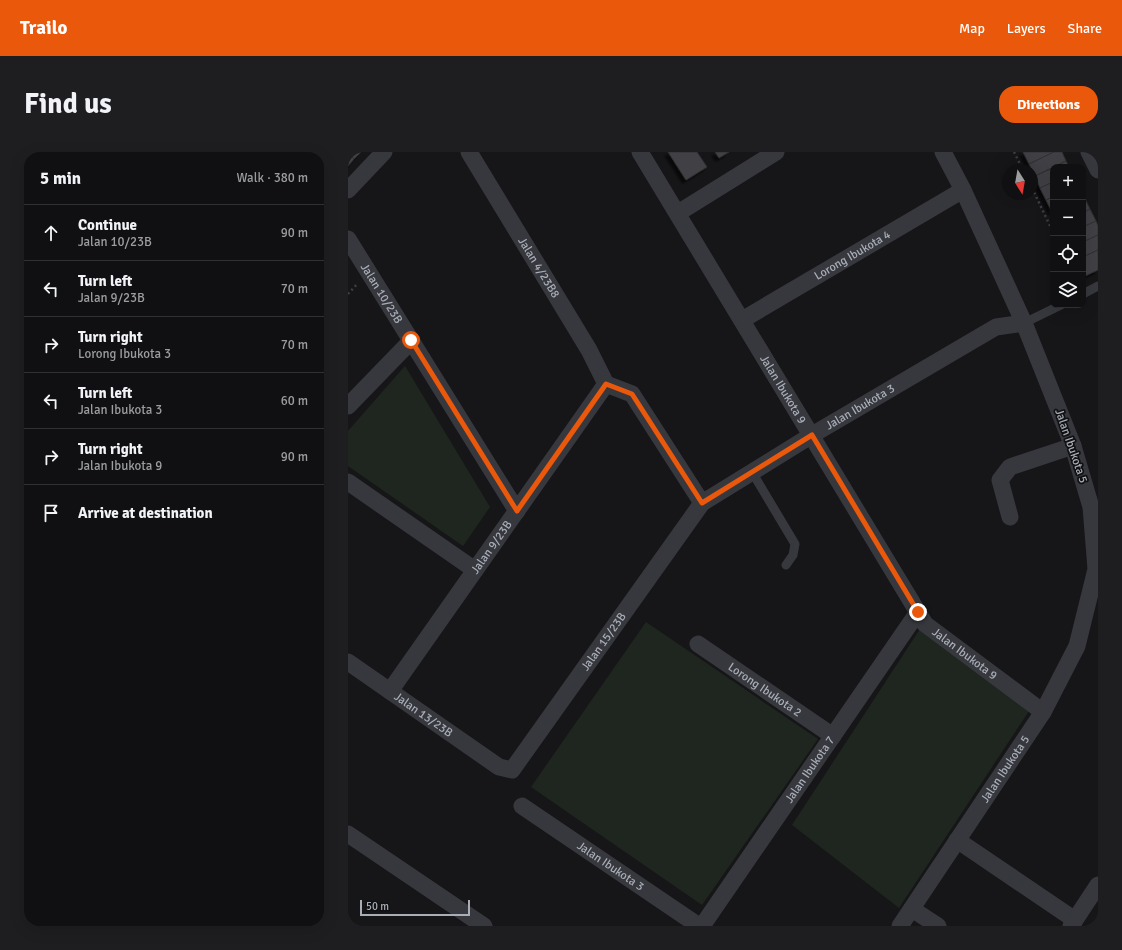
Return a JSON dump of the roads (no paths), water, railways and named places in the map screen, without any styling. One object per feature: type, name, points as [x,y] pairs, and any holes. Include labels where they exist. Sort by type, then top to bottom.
[{"type":"street","points":[[348,190],[384,152]]},
{"type":"street","name":"Jalan 4/23B8","points":[[469,152],[589,350],[606,384]]},
{"type":"street","name":"Jalan Ibukota 9","points":[[640,152],[925,624],[1043,712]]},
{"type":"street","points":[[678,213],[776,152]]},
{"type":"street","name":"Jalan Ibukota 5","points":[[900,926],[1043,712],[1077,646],[1096,569],[1091,508],[1073,446],[1024,324],[963,190],[943,152]]},
{"type":"street","name":"Lorong Ibukota 4","points":[[742,320],[963,190]]},
{"type":"street","name":"Jalan 10/23B","points":[[348,239],[517,511]]},
{"type":"street","name":"Jalan Ibukota 3","points":[[702,503],[812,435],[996,327],[1024,324]]},
{"type":"street","points":[[348,406],[411,340]]},
{"type":"street","points":[[606,384],[632,394],[702,503]]},
{"type":"street","name":"Jalan 9/23B","points":[[390,692],[606,384]]},
{"type":"street","points":[[1010,517],[1000,480],[1010,467],[1073,446]]},
{"type":"street","points":[[348,482],[475,570]]},
{"type":"street","name":"Jalan 15/23B","points":[[499,767],[512,770],[702,503]]},
{"type":"street","name":"Jalan Ibukota 7","points":[[701,926],[918,612]]},
{"type":"street","name":"Lorong Ibukota 2","points":[[698,644],[833,736]]},
{"type":"street","name":"Jalan 13/23B","points":[[348,662],[499,767]]},
{"type":"street","name":"Jalan Ibukota 3","points":[[522,806],[701,926]]},
{"type":"street","points":[[348,834],[484,926]]},
{"type":"street","points":[[957,840],[1073,923],[1098,885]]},
{"type":"street","points":[[912,909],[938,926]]},
{"type":"lane","points":[[1086,292],[1098,286]]},
{"type":"lane","points":[[1024,324],[1055,308]]},
{"type":"lane","points":[[752,472],[795,544],[793,555],[786,565]]}]
